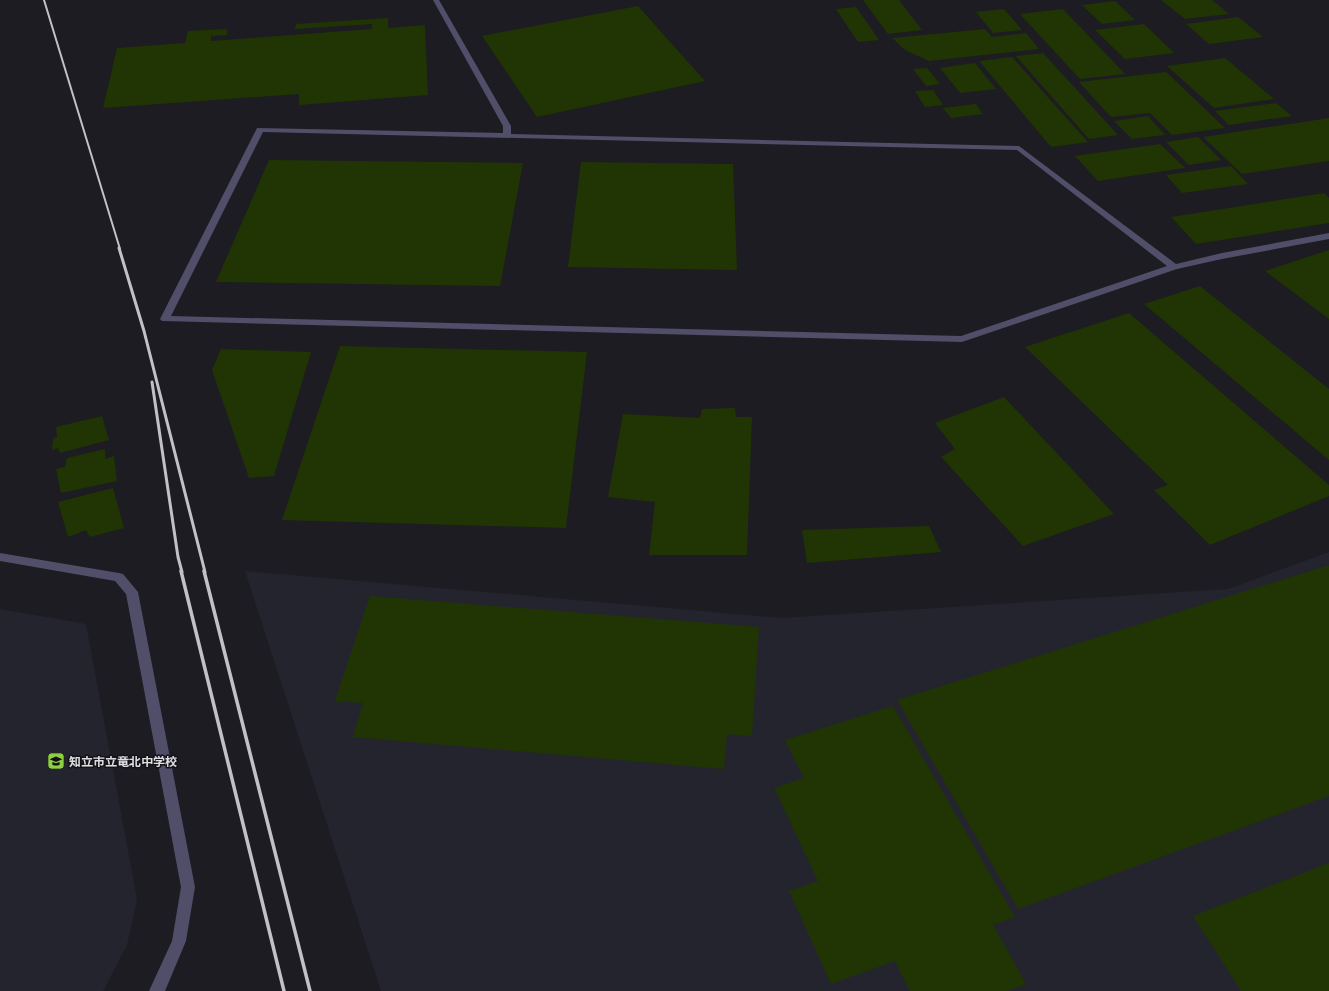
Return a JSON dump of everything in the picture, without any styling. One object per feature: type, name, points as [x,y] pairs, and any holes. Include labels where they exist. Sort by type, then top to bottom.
[{"type":"street","points":[[436,0],[507,126],[507,136]]},
{"type":"street","points":[[1174,266],[1019,148],[260,130],[165,319],[962,340],[1174,266],[1329,236]]},
{"type":"street","points":[[0,558],[119,577],[132,592],[188,887],[180,941],[156,991]]},
{"type":"shaded area","points":[[1329,552],[1329,991],[381,991],[245,571],[782,618],[1228,589]]},
{"type":"shaded area","name":"知立市立竜北中学校","points":[[0,609],[86,624],[137,899],[127,945],[103,991],[0,991]]},
{"type":"building","points":[[863,0],[899,0],[922,30],[888,34]]},
{"type":"building","points":[[1161,0],[1212,0],[1229,14],[1185,19]]},
{"type":"building","points":[[1115,1],[1135,20],[1102,24],[1082,5]]},
{"type":"building","points":[[638,6],[705,81],[537,117],[482,36]]},
{"type":"building","points":[[856,7],[879,40],[858,42],[836,9]]},
{"type":"building","points":[[1004,9],[1022,30],[993,33],[976,12]]},
{"type":"building","points":[[1063,9],[1125,74],[1080,79],[1020,14]]},
{"type":"building","points":[[1238,17],[1263,37],[1209,44],[1186,24]]},
{"type":"building","points":[[388,18],[388,28],[425,25],[428,95],[299,105],[299,94],[103,108],[117,48],[185,43],[188,31],[227,29],[227,35],[211,36],[211,41],[372,29],[372,24],[295,29],[296,24]]},
{"type":"building","points":[[1144,24],[1174,53],[1125,59],[1095,30]]},
{"type":"building","points":[[985,29],[992,37],[1026,33],[1039,49],[929,61],[905,50],[892,38]]},
{"type":"building","points":[[1043,53],[1118,135],[1089,139],[1016,56]]},
{"type":"building","points":[[1012,57],[1088,142],[1051,147],[979,61]]},
{"type":"building","points":[[1225,58],[1274,99],[1214,108],[1167,66]]},
{"type":"building","points":[[975,63],[996,89],[960,93],[940,68]]},
{"type":"building","points":[[927,68],[940,84],[926,86],[913,69]]},
{"type":"building","points":[[1166,72],[1225,128],[1172,135],[1150,113],[1111,117],[1079,82]]},
{"type":"building","points":[[933,90],[943,105],[925,107],[915,91]]},
{"type":"building","points":[[1276,103],[1292,116],[1229,125],[1215,111]]},
{"type":"building","points":[[976,104],[983,114],[951,118],[943,108]]},
{"type":"building","points":[[1148,116],[1165,135],[1132,139],[1114,121]]},
{"type":"building","points":[[1329,118],[1329,161],[1242,174],[1203,137]]},
{"type":"building","points":[[1198,137],[1221,160],[1189,165],[1166,142]]},
{"type":"building","points":[[1160,144],[1185,168],[1098,181],[1075,156]]},
{"type":"building","points":[[269,160],[523,163],[500,286],[216,282]]},
{"type":"building","points":[[581,162],[733,164],[737,270],[568,267]]},
{"type":"building","points":[[1231,166],[1248,184],[1182,193],[1166,175]]},
{"type":"building","points":[[1324,193],[1329,198],[1329,223],[1196,244],[1171,217]]},
{"type":"building","points":[[1329,250],[1329,319],[1265,271]]},
{"type":"building","points":[[1200,286],[1329,389],[1329,460],[1144,304]]},
{"type":"building","points":[[1129,313],[1329,485],[1329,496],[1210,545],[1154,490],[1168,485],[1025,347]]},
{"type":"building","points":[[340,346],[587,352],[566,528],[282,520]]},
{"type":"building","points":[[221,349],[311,352],[274,476],[249,478],[212,370]]},
{"type":"building","points":[[1004,397],[1114,514],[1023,546],[941,457],[955,449],[935,423]]},
{"type":"building","points":[[735,408],[736,417],[752,417],[747,555],[649,555],[655,502],[608,497],[623,414],[700,418],[702,409]]},
{"type":"building","points":[[102,416],[109,440],[60,453],[58,448],[52,450],[53,438],[57,437],[56,427]]},
{"type":"building","points":[[105,449],[105,459],[114,456],[117,481],[61,493],[56,469],[65,467],[67,458]]},
{"type":"building","points":[[113,488],[124,528],[90,537],[86,530],[68,537],[58,502]]},
{"type":"building","points":[[929,526],[941,552],[807,563],[802,530]]},
{"type":"building","points":[[1329,565],[1329,796],[1018,909],[897,700]]},
{"type":"building","points":[[370,596],[759,627],[752,736],[727,734],[724,769],[353,737],[363,703],[335,701]]},
{"type":"building","points":[[893,706],[1015,917],[993,925],[1026,984],[1008,991],[910,991],[895,961],[831,984],[789,891],[818,881],[774,788],[804,778],[785,740]]},
{"type":"building","points":[[1329,863],[1329,991],[1241,991],[1193,916]]},
{"type":"railway","points":[[44,0],[120,249]]},
{"type":"railway","points":[[119,248],[144,331],[205,572]]},
{"type":"railway","points":[[152,382],[178,557],[182,572]]},
{"type":"railway","points":[[181,571],[284,991]]},
{"type":"railway","points":[[204,571],[310,991]]},
{"type":"place","name":"知立市立竜北中学校","points":[[56,761]]}]
